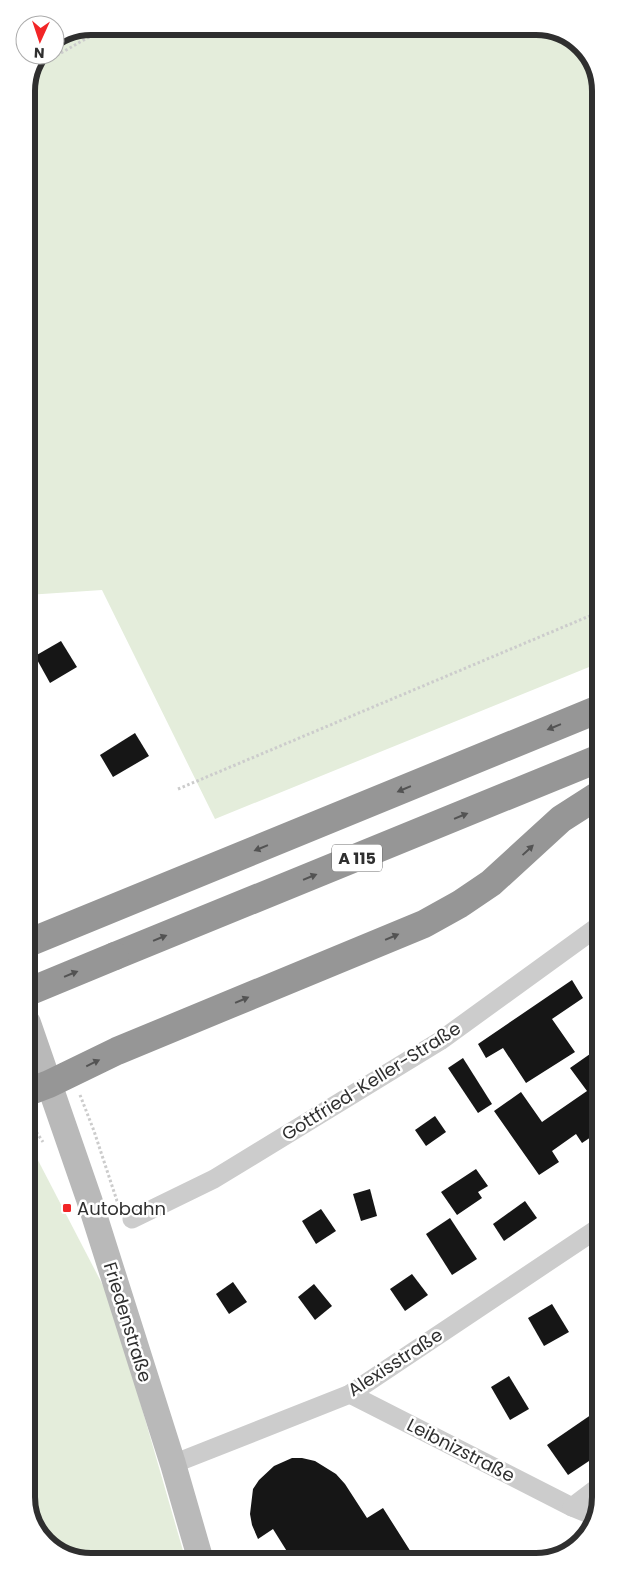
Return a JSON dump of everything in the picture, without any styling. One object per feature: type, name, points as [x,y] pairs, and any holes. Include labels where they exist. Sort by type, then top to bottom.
[{"type":"highway","name":"A 115","points":[[35,940],[592,712]]},
{"type":"highway","name":"A 115","points":[[35,989],[592,761]]},
{"type":"highway","points":[[38,1088],[117,1051],[424,924],[460,904],[491,883],[561,819],[592,799]]},
{"type":"main road","name":"Friedenstraße","points":[[35,1068],[38,1088],[89,1199],[173,1464],[199,1553]]},
{"type":"street","name":"Gottfried-Keller-Straße","points":[[132,1219],[214,1179],[440,1041],[592,931]]},
{"type":"street","name":"Alexisstraße","points":[[173,1464],[350,1394],[592,1232]]},
{"type":"street","name":"Leibnizstraße","points":[[350,1394],[589,1514]]},
{"type":"street","points":[[572,1507],[592,1492]]},
{"type":"path","points":[[43,64],[92,35]]},
{"type":"path","points":[[178,789],[592,615]]},
{"type":"path","points":[[35,1130],[46,1146]]},
{"type":"green space","points":[[91,35],[540,35],[564,42],[578,54],[586,66],[592,83],[592,666],[215,819],[102,590],[35,594],[35,87],[41,66],[65,65],[65,41]]},
{"type":"green space","points":[[35,1154],[111,1301],[184,1553],[80,1552],[63,1546],[51,1537],[38,1515],[35,1497]]},
{"type":"building","points":[[61,641],[77,667],[50,683],[35,656]]},
{"type":"building","points":[[135,733],[149,756],[113,777],[100,755]]},
{"type":"building","points":[[572,980],[583,998],[552,1019],[575,1052],[526,1083],[503,1048],[486,1058],[478,1044]]},
{"type":"building","points":[[592,1053],[592,1136],[582,1143],[576,1134],[552,1151],[559,1162],[539,1175],[494,1111],[521,1092],[542,1122],[587,1091],[570,1068]]},
{"type":"building","points":[[463,1058],[492,1104],[478,1113],[448,1068]]},
{"type":"building","points":[[435,1116],[446,1132],[426,1146],[415,1130]]},
{"type":"building","points":[[476,1169],[488,1186],[478,1192],[482,1198],[457,1215],[441,1192]]},
{"type":"building","points":[[370,1189],[377,1216],[361,1221],[353,1194]]},
{"type":"building","points":[[525,1201],[537,1218],[504,1241],[493,1224]]},
{"type":"building","points":[[321,1209],[336,1231],[316,1244],[302,1221]]},
{"type":"building","points":[[450,1218],[477,1259],[452,1275],[426,1234]]},
{"type":"building","points":[[412,1274],[428,1295],[405,1311],[390,1289]]},
{"type":"building","points":[[233,1282],[247,1302],[229,1314],[216,1294]]},
{"type":"building","points":[[314,1284],[332,1306],[315,1320],[298,1297]]},
{"type":"building","points":[[552,1304],[569,1332],[544,1346],[528,1318]]},
{"type":"building","points":[[509,1376],[529,1409],[510,1420],[491,1387]]},
{"type":"building","points":[[592,1414],[592,1459],[568,1475],[547,1445]]},
{"type":"building","points":[[292,1458],[302,1458],[315,1461],[336,1474],[345,1484],[367,1518],[383,1508],[412,1553],[288,1553],[273,1529],[258,1539],[250,1514],[253,1489],[259,1480],[274,1466]]},
{"type":"place","name":"Autobahn","points":[[67,1208]]}]
